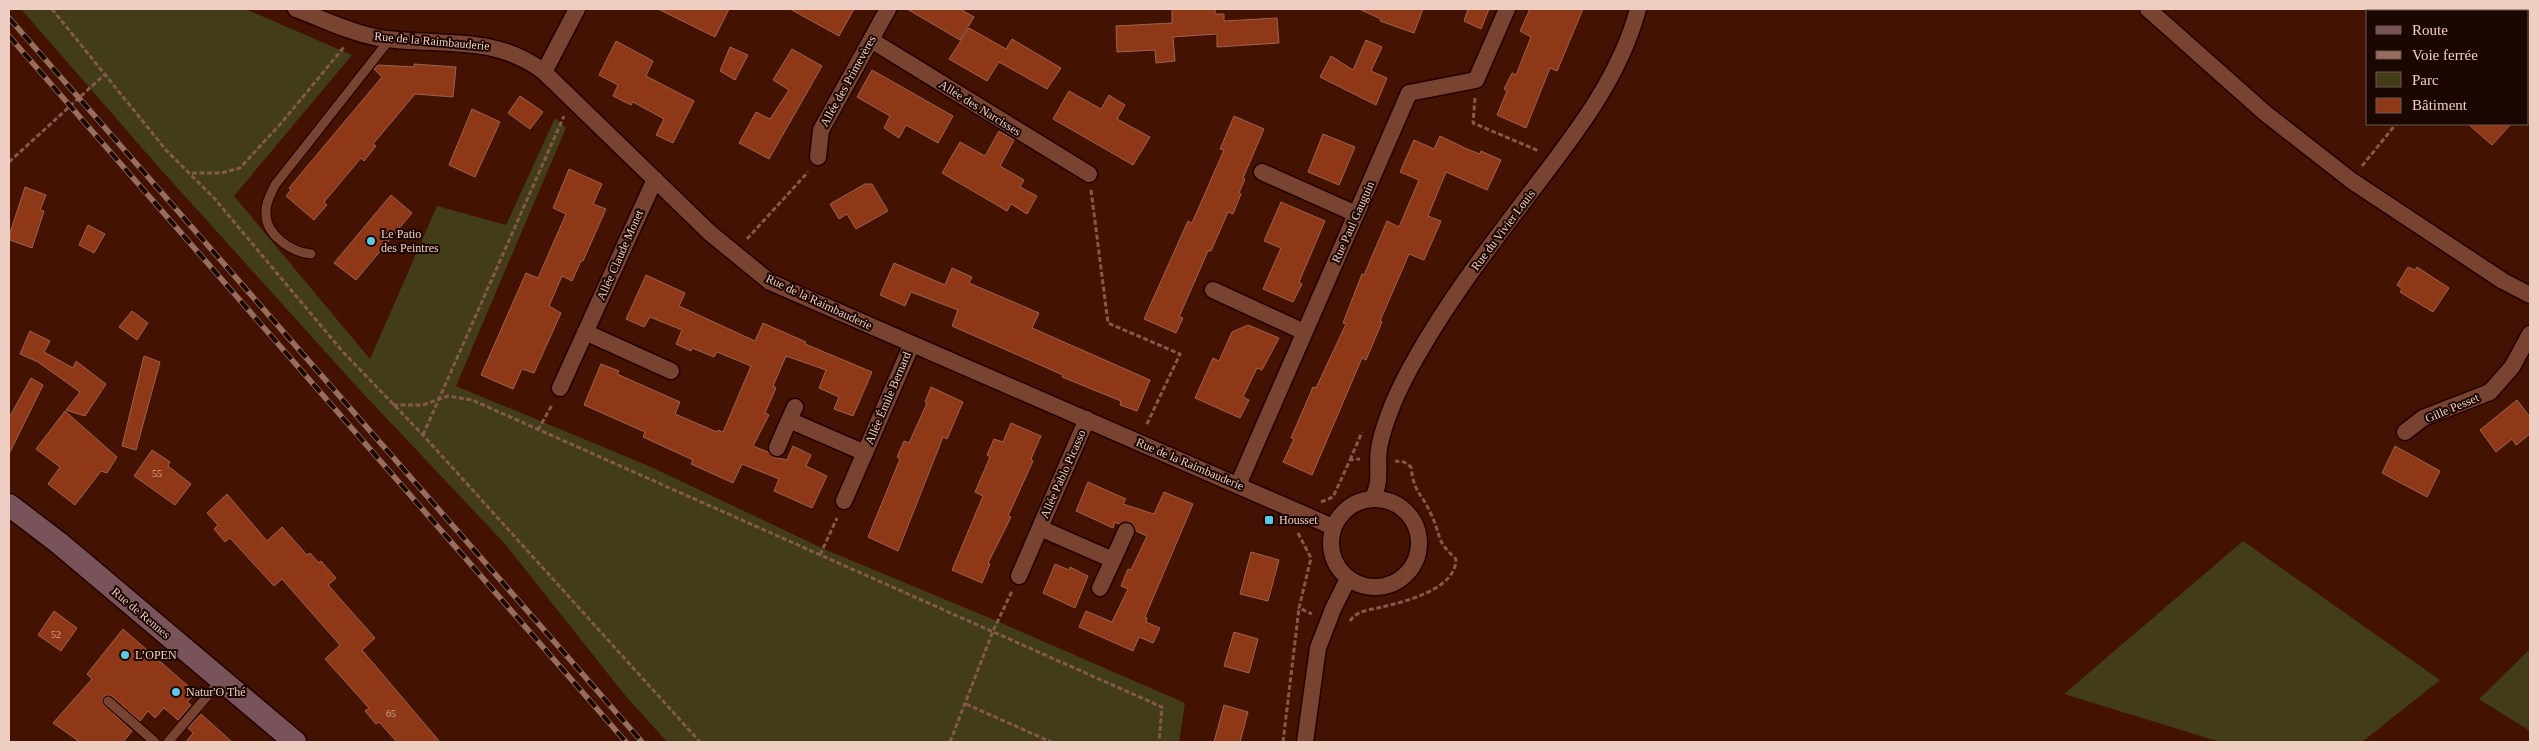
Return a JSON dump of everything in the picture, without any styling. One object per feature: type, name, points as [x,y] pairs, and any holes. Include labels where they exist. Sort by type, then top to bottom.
[{"type":"main road","name":"Rue de Rennes","points":[[9,505],[59,543],[295,742]]},
{"type":"street","name":"Rue de la Raimbauderie","points":[[296,9],[354,31],[390,39],[496,47],[522,58],[544,72],[710,233],[770,282],[1333,527]]},
{"type":"street","points":[[544,72],[578,9]]},
{"type":"street","name":"Allée des Primevères","points":[[818,157],[821,130],[888,9]]},
{"type":"street","points":[[1476,80],[1507,9]]},
{"type":"street","name":"Rue du Vivier Louis","points":[[1373,498],[1379,485],[1378,456],[1385,424],[1416,357],[1462,285],[1557,157],[1606,87],[1623,51],[1638,9]]},
{"type":"street","points":[[2148,9],[2264,113],[2352,181],[2503,281],[2530,295]]},
{"type":"street","name":"Allée des Narcisses","points":[[871,40],[1089,174]]},
{"type":"street","name":"Rue Paul Gauguin","points":[[1238,485],[1409,93],[1476,80]]},
{"type":"street","points":[[1262,172],[1356,214]]},
{"type":"street","name":"Allée Claude Monet","points":[[560,388],[655,178]]},
{"type":"street","points":[[1213,290],[1304,332]]},
{"type":"street","points":[[585,332],[670,371]]},
{"type":"street","name":"Gille Pesset","points":[[2405,432],[2423,418],[2490,392],[2512,367],[2530,334]]},
{"type":"street","name":"Allée Émile Bernard","points":[[844,501],[912,344]]},
{"type":"street","name":"Allée Émile Bernard","points":[[777,448],[792,414],[865,453]]},
{"type":"street","name":"Allée Pablo Picasso","points":[[1018,576],[1087,420]]},
{"type":"street","points":[[1373,498],[1396,504],[1410,516],[1418,532],[1418,556],[1412,567],[1395,583],[1371,588],[1348,579],[1341,573],[1332,556],[1330,546],[1333,527],[1345,510],[1363,500],[1373,498]]},
{"type":"street","name":"Allée Pablo Picasso","points":[[1040,528],[1113,560]]},
{"type":"street","points":[[1100,588],[1126,531]]},
{"type":"street","points":[[1305,742],[1316,660],[1327,621],[1348,579]]},
{"type":"lane","points":[[311,254],[298,252],[278,237],[267,224],[265,213],[267,201],[275,185],[390,39]]},
{"type":"lane","points":[[168,742],[221,680]]},
{"type":"lane","points":[[108,700],[156,742]]},
{"type":"path","points":[[52,9],[166,150],[191,173],[343,352],[423,435],[700,742]]},
{"type":"path","points":[[191,173],[221,174],[240,168],[283,121],[354,31]]},
{"type":"path","points":[[9,162],[61,117],[104,75]]},
{"type":"path","points":[[1476,80],[1474,122],[1557,157]]},
{"type":"path","points":[[423,435],[441,398],[571,99]]},
{"type":"path","points":[[2352,181],[2395,125]]},
{"type":"path","points":[[734,253],[805,176],[818,157]]},
{"type":"path","points":[[1089,174],[1108,323],[1180,354],[1138,442]]},
{"type":"path","points":[[538,430],[545,421],[560,388]]},
{"type":"path","points":[[393,405],[423,405],[441,398],[464,397],[1162,707],[1159,742]]},
{"type":"path","points":[[1300,608],[1327,621],[1343,632],[1353,617],[1366,610],[1382,607],[1439,588],[1452,576],[1456,567],[1456,559],[1442,546],[1431,514],[1416,491],[1411,467],[1404,462],[1389,461],[1378,456],[1350,460],[1333,497]]},
{"type":"path","points":[[820,555],[844,501]]},
{"type":"path","points":[[1283,742],[1300,608],[1311,558],[1296,529],[1299,511]]},
{"type":"path","points":[[950,742],[993,631],[1018,576]]},
{"type":"path","points":[[966,704],[1051,742]]},
{"type":"green space","points":[[21,9],[245,9],[352,55],[234,196],[370,359],[437,206],[506,225],[555,118],[566,128],[456,386],[651,467],[824,549],[999,622],[1185,703],[1179,742],[667,742],[624,694],[505,544],[358,388],[155,163]]},
{"type":"green space","points":[[2243,541],[2440,680],[2362,742],[2220,742],[2064,694]]},
{"type":"green space","points":[[2530,649],[2530,731],[2479,699]]},
{"type":"building","points":[[658,9],[729,9],[715,37]]},
{"type":"building","points":[[790,9],[854,9],[839,36]]},
{"type":"building","points":[[907,9],[960,9],[974,17],[960,40]]},
{"type":"building","points":[[1172,9],[1215,9],[1215,14],[1224,14],[1224,21],[1277,18],[1279,43],[1217,47],[1217,34],[1173,37],[1175,61],[1156,63],[1155,50],[1117,52],[1116,26],[1172,23]]},
{"type":"building","points":[[1359,9],[1423,9],[1414,33],[1380,21],[1381,19]]},
{"type":"building","points":[[1468,9],[1489,9],[1481,29],[1464,21]]},
{"type":"building","points":[[1530,9],[1583,9],[1557,71],[1550,68],[1526,128],[1497,115],[1507,91],[1504,89],[1512,73],[1516,75],[1531,37],[1520,31]]},
{"type":"building","points":[[969,28],[1006,49],[1012,39],[1061,68],[1047,89],[999,62],[987,81],[949,59]]},
{"type":"building","points":[[1366,40],[1382,47],[1371,71],[1387,78],[1376,105],[1320,77],[1331,56],[1353,70]]},
{"type":"building","points":[[616,41],[653,61],[646,76],[694,101],[673,143],[656,135],[664,119],[633,102],[631,105],[613,96],[618,85],[599,75]]},
{"type":"building","points":[[730,47],[748,55],[735,80],[720,71]]},
{"type":"building","points":[[792,49],[822,66],[769,159],[739,143],[756,112],[770,119],[789,90],[773,80]]},
{"type":"building","points":[[414,64],[456,67],[453,97],[415,94],[373,144],[376,146],[364,161],[361,158],[324,202],[327,205],[314,220],[286,196],[291,190],[289,188],[382,77],[374,69],[378,65],[414,67]]},
{"type":"building","points":[[872,70],[953,116],[938,143],[906,125],[899,138],[884,128],[890,116],[857,97]]},
{"type":"building","points":[[1069,91],[1101,109],[1109,95],[1125,105],[1117,119],[1150,137],[1133,165],[1053,119]]},
{"type":"building","points":[[520,96],[543,112],[530,129],[508,113]]},
{"type":"building","points":[[472,109],[500,122],[475,177],[449,165]]},
{"type":"building","points":[[1234,116],[1264,129],[1243,178],[1245,179],[1239,193],[1241,194],[1233,214],[1228,212],[1211,251],[1208,251],[1179,317],[1183,318],[1176,333],[1144,319],[1188,221],[1192,223],[1224,150],[1220,149]]},
{"type":"building","points":[[2469,125],[2510,125],[2492,145]]},
{"type":"building","points":[[999,131],[1014,140],[1000,166],[1024,180],[1020,187],[1037,196],[1027,214],[1011,204],[1007,211],[942,173],[960,142],[985,156]]},
{"type":"building","points":[[1323,134],[1355,147],[1339,185],[1308,172]]},
{"type":"building","points":[[1440,136],[1467,149],[1480,154],[1481,151],[1501,160],[1487,190],[1446,172],[1428,216],[1441,221],[1424,260],[1409,254],[1380,321],[1382,322],[1366,360],[1362,358],[1312,475],[1283,462],[1294,439],[1291,438],[1313,387],[1316,388],[1346,324],[1343,323],[1362,274],[1364,275],[1387,221],[1399,227],[1419,180],[1400,172],[1414,140],[1434,149]]},
{"type":"building","points":[[569,169],[602,184],[593,204],[606,209],[572,281],[562,276],[549,306],[561,313],[534,373],[522,369],[513,389],[481,375],[526,273],[538,278],[566,214],[553,208]]},
{"type":"building","points":[[865,184],[872,184],[888,211],[856,229],[847,214],[839,219],[830,204]]},
{"type":"building","points":[[25,187],[46,195],[40,210],[44,211],[32,248],[10,240],[10,233]]},
{"type":"building","name":"Le Patio des Peintres","points":[[391,195],[412,213],[356,280],[334,263]]},
{"type":"building","points":[[1281,202],[1325,221],[1299,282],[1302,284],[1293,302],[1263,289],[1281,248],[1264,241]]},
{"type":"building","points":[[88,225],[105,234],[94,253],[79,245]]},
{"type":"building","points":[[894,263],[945,285],[952,268],[972,277],[969,283],[1039,313],[1032,328],[1150,380],[1137,411],[1120,405],[1121,401],[1062,377],[1063,375],[952,326],[958,310],[911,292],[905,306],[880,295]]},
{"type":"building","points":[[2408,267],[2415,270],[2417,267],[2449,288],[2433,312],[2400,292],[2402,289],[2397,285]]},
{"type":"building","points":[[646,275],[685,293],[679,306],[755,341],[763,323],[806,342],[805,344],[872,372],[853,416],[834,409],[839,397],[819,388],[826,370],[786,356],[773,386],[776,388],[765,413],[769,415],[753,446],[768,452],[773,457],[787,460],[793,446],[811,455],[806,466],[827,476],[812,508],[774,491],[779,479],[742,464],[733,483],[691,464],[693,460],[643,437],[645,432],[584,405],[601,364],[619,371],[617,374],[680,402],[675,414],[717,432],[718,430],[723,432],[751,366],[717,352],[714,357],[692,348],[691,351],[676,344],[682,330],[650,317],[644,327],[626,319]]},
{"type":"building","points":[[132,311],[148,323],[137,340],[119,327]]},
{"type":"building","points":[[1248,325],[1279,338],[1262,370],[1257,368],[1243,397],[1249,400],[1240,418],[1195,398],[1213,358],[1219,361],[1232,332]]},
{"type":"building","points":[[30,331],[50,341],[44,352],[73,368],[76,361],[106,384],[85,416],[66,410],[80,392],[38,362],[20,354]]},
{"type":"building","points":[[144,356],[160,362],[136,450],[122,446]]},
{"type":"building","points":[[31,378],[43,385],[9,454],[9,418]]},
{"type":"building","points":[[931,387],[963,402],[947,439],[943,437],[898,551],[868,537],[900,459],[897,457],[904,441],[909,443],[927,403],[925,402]]},
{"type":"building","points":[[2517,400],[2530,417],[2530,434],[2516,445],[2512,439],[2496,452],[2480,430]]},
{"type":"building","points":[[65,411],[117,457],[107,473],[101,471],[75,505],[48,484],[60,467],[36,449]]},
{"type":"building","points":[[1011,423],[1041,436],[1031,459],[1033,461],[1008,516],[1011,517],[988,563],[990,564],[982,583],[952,570],[983,496],[975,492],[990,457],[987,455],[994,439],[1003,442]]},
{"type":"building","points":[[2395,446],[2440,471],[2427,497],[2382,473]]},
{"type":"building","points":[[152,450],[170,462],[168,466],[191,484],[175,505],[134,476]]},
{"type":"building","points":[[1088,482],[1126,499],[1123,504],[1154,514],[1164,492],[1193,504],[1145,617],[1147,618],[1146,622],[1160,628],[1153,643],[1139,637],[1133,651],[1079,627],[1086,611],[1112,622],[1128,589],[1121,586],[1128,569],[1131,570],[1147,536],[1136,531],[1130,522],[1119,524],[1115,522],[1113,528],[1076,511]]},
{"type":"building","points":[[227,494],[267,541],[282,527],[307,555],[310,553],[319,563],[321,561],[336,578],[328,585],[375,638],[362,650],[440,742],[397,742],[379,722],[376,724],[365,711],[369,708],[325,659],[340,645],[282,579],[274,586],[230,538],[225,542],[214,529],[218,525],[207,513]]},
{"type":"building","points":[[1251,552],[1279,560],[1268,601],[1240,594]]},
{"type":"building","points":[[1055,564],[1069,570],[1070,567],[1088,576],[1075,608],[1043,593]]},
{"type":"building","points":[[54,611],[77,628],[61,651],[38,635]]},
{"type":"building","points":[[123,629],[196,693],[187,702],[191,705],[178,720],[164,708],[155,718],[148,711],[140,721],[112,696],[106,695],[102,699],[104,705],[132,731],[123,742],[80,742],[53,723],[92,679],[87,674]]},
{"type":"building","points":[[1234,632],[1258,639],[1249,673],[1224,666]]},
{"type":"building","points":[[1224,705],[1248,712],[1240,742],[1214,742]]},
{"type":"building","points":[[201,714],[232,742],[186,742],[193,733],[188,728]]},
{"type":"railway","points":[[9,18],[642,742]]},
{"type":"railway","points":[[9,36],[626,742]]},
{"type":"place","name":"Le Patio des Peintres","points":[[371,241]]},
{"type":"place","name":"Housset","points":[[1269,520]]},
{"type":"place","name":"L’OPEN","points":[[125,655]]},
{"type":"place","name":"Natur'O Thé","points":[[176,692]]}]
